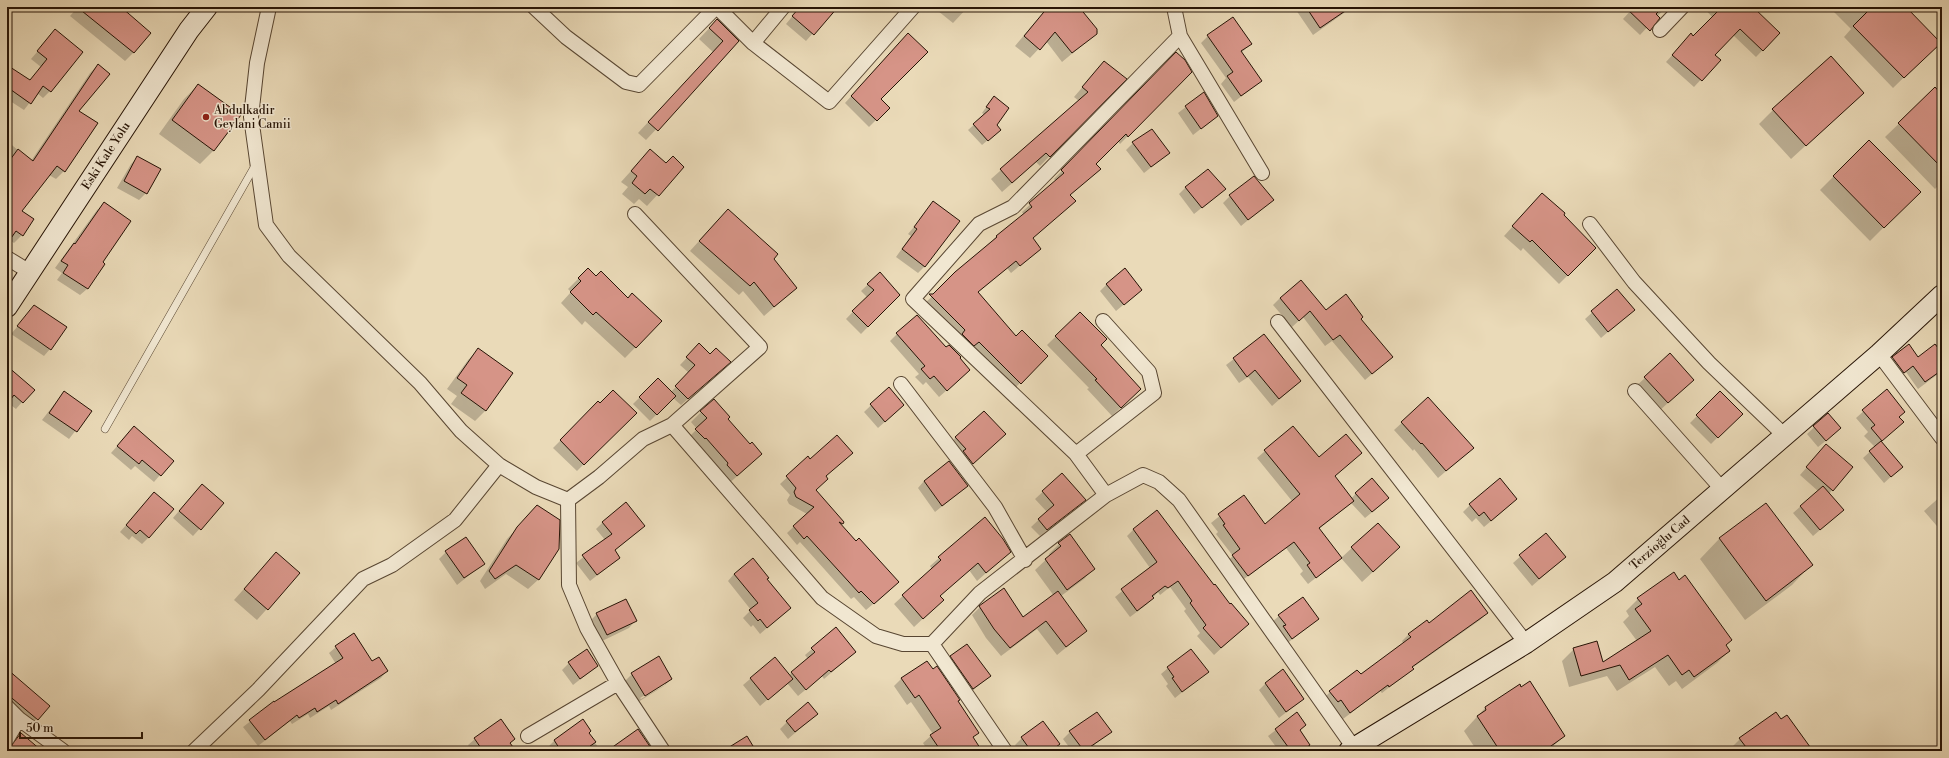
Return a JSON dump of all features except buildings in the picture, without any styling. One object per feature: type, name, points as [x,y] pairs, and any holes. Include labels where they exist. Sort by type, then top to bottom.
[{"type":"street","name":"Eski Kale Yolu","points":[[7,307],[189,30],[207,7]]},
{"type":"street","points":[[269,7],[257,63],[251,117],[256,164],[266,225],[289,256],[420,383],[461,431],[499,465],[536,487],[568,500]]},
{"type":"street","points":[[534,7],[566,37],[626,82],[639,85],[716,7],[753,43],[829,102],[913,7]]},
{"type":"street","points":[[753,43],[783,7]]},
{"type":"street","points":[[1174,7],[1180,36],[1262,173]]},
{"type":"street","points":[[1660,30],[1682,7]]},
{"type":"street","points":[[1106,496],[1076,454],[913,299],[979,224],[1013,207],[1180,36]]},
{"type":"street","points":[[568,500],[599,478],[643,439],[672,425],[760,346],[635,214]]},
{"type":"street","points":[[1590,224],[1634,282],[1709,363],[1784,435]]},
{"type":"street","points":[[7,258],[30,272]]},
{"type":"street","name":"Terzioğlu Cad","points":[[1351,749],[1526,643],[1615,582],[1879,354],[1942,295]]},
{"type":"street","points":[[1076,454],[1154,393],[1149,372],[1103,321]]},
{"type":"street","points":[[1278,322],[1526,643]]},
{"type":"street","points":[[1879,354],[1942,438]]},
{"type":"street","points":[[901,384],[995,508],[1025,560]]},
{"type":"street","points":[[1635,391],[1722,489]]},
{"type":"street","points":[[672,425],[822,598],[876,636],[903,644],[932,644],[980,593],[1025,560],[1106,496],[1143,475],[1159,482],[1179,500],[1351,749]]},
{"type":"street","points":[[194,751],[258,690],[363,579],[392,565],[455,520],[499,465]]},
{"type":"street","points":[[568,500],[568,585],[587,628],[618,683],[663,751]]},
{"type":"street","points":[[932,644],[1005,751]]},
{"type":"street","points":[[528,736],[618,683]]},
{"type":"street","points":[[7,707],[19,719],[63,751]]},
{"type":"street","points":[[7,739],[19,719]]},
{"type":"lane","points":[[105,429],[256,164]]},
{"type":"place","name":"Abdulkadir Geylani Camii","points":[[206,117]]}]
